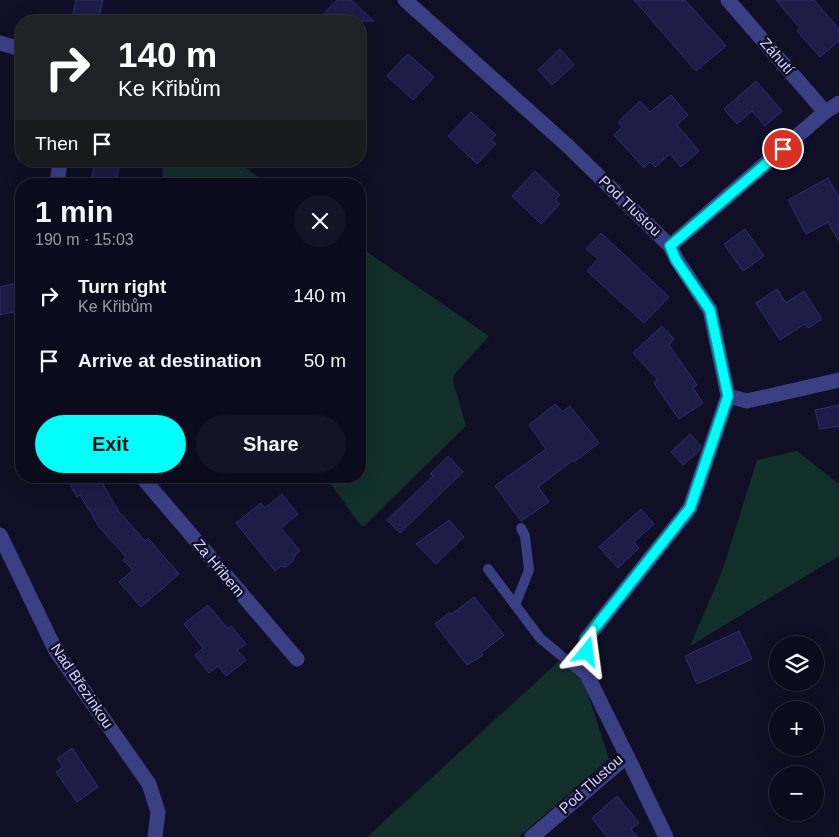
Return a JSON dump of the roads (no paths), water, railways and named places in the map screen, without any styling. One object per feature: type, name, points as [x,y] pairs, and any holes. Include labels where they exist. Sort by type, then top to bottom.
[{"type":"street","name":"Pod Tlustou","points":[[405,0],[569,147],[670,246],[676,260],[710,310],[728,396],[690,508],[586,639],[589,679],[627,756],[532,837]]},
{"type":"street","name":"Záhutí","points":[[728,0],[825,112]]},
{"type":"street","points":[[0,43],[15,47]]},
{"type":"street","points":[[670,246],[825,112],[839,103]]},
{"type":"street","points":[[728,396],[747,401],[839,380]]},
{"type":"street","name":"Za Hřibem","points":[[147,483],[297,659]]},
{"type":"street","name":"Nad Březinkou","points":[[0,535],[56,651],[149,784],[158,812],[155,837]]},
{"type":"street","points":[[627,756],[666,837]]},
{"type":"lane","points":[[515,605],[529,570],[525,536],[522,528]]},
{"type":"lane","points":[[488,569],[540,638],[589,679]]}]
